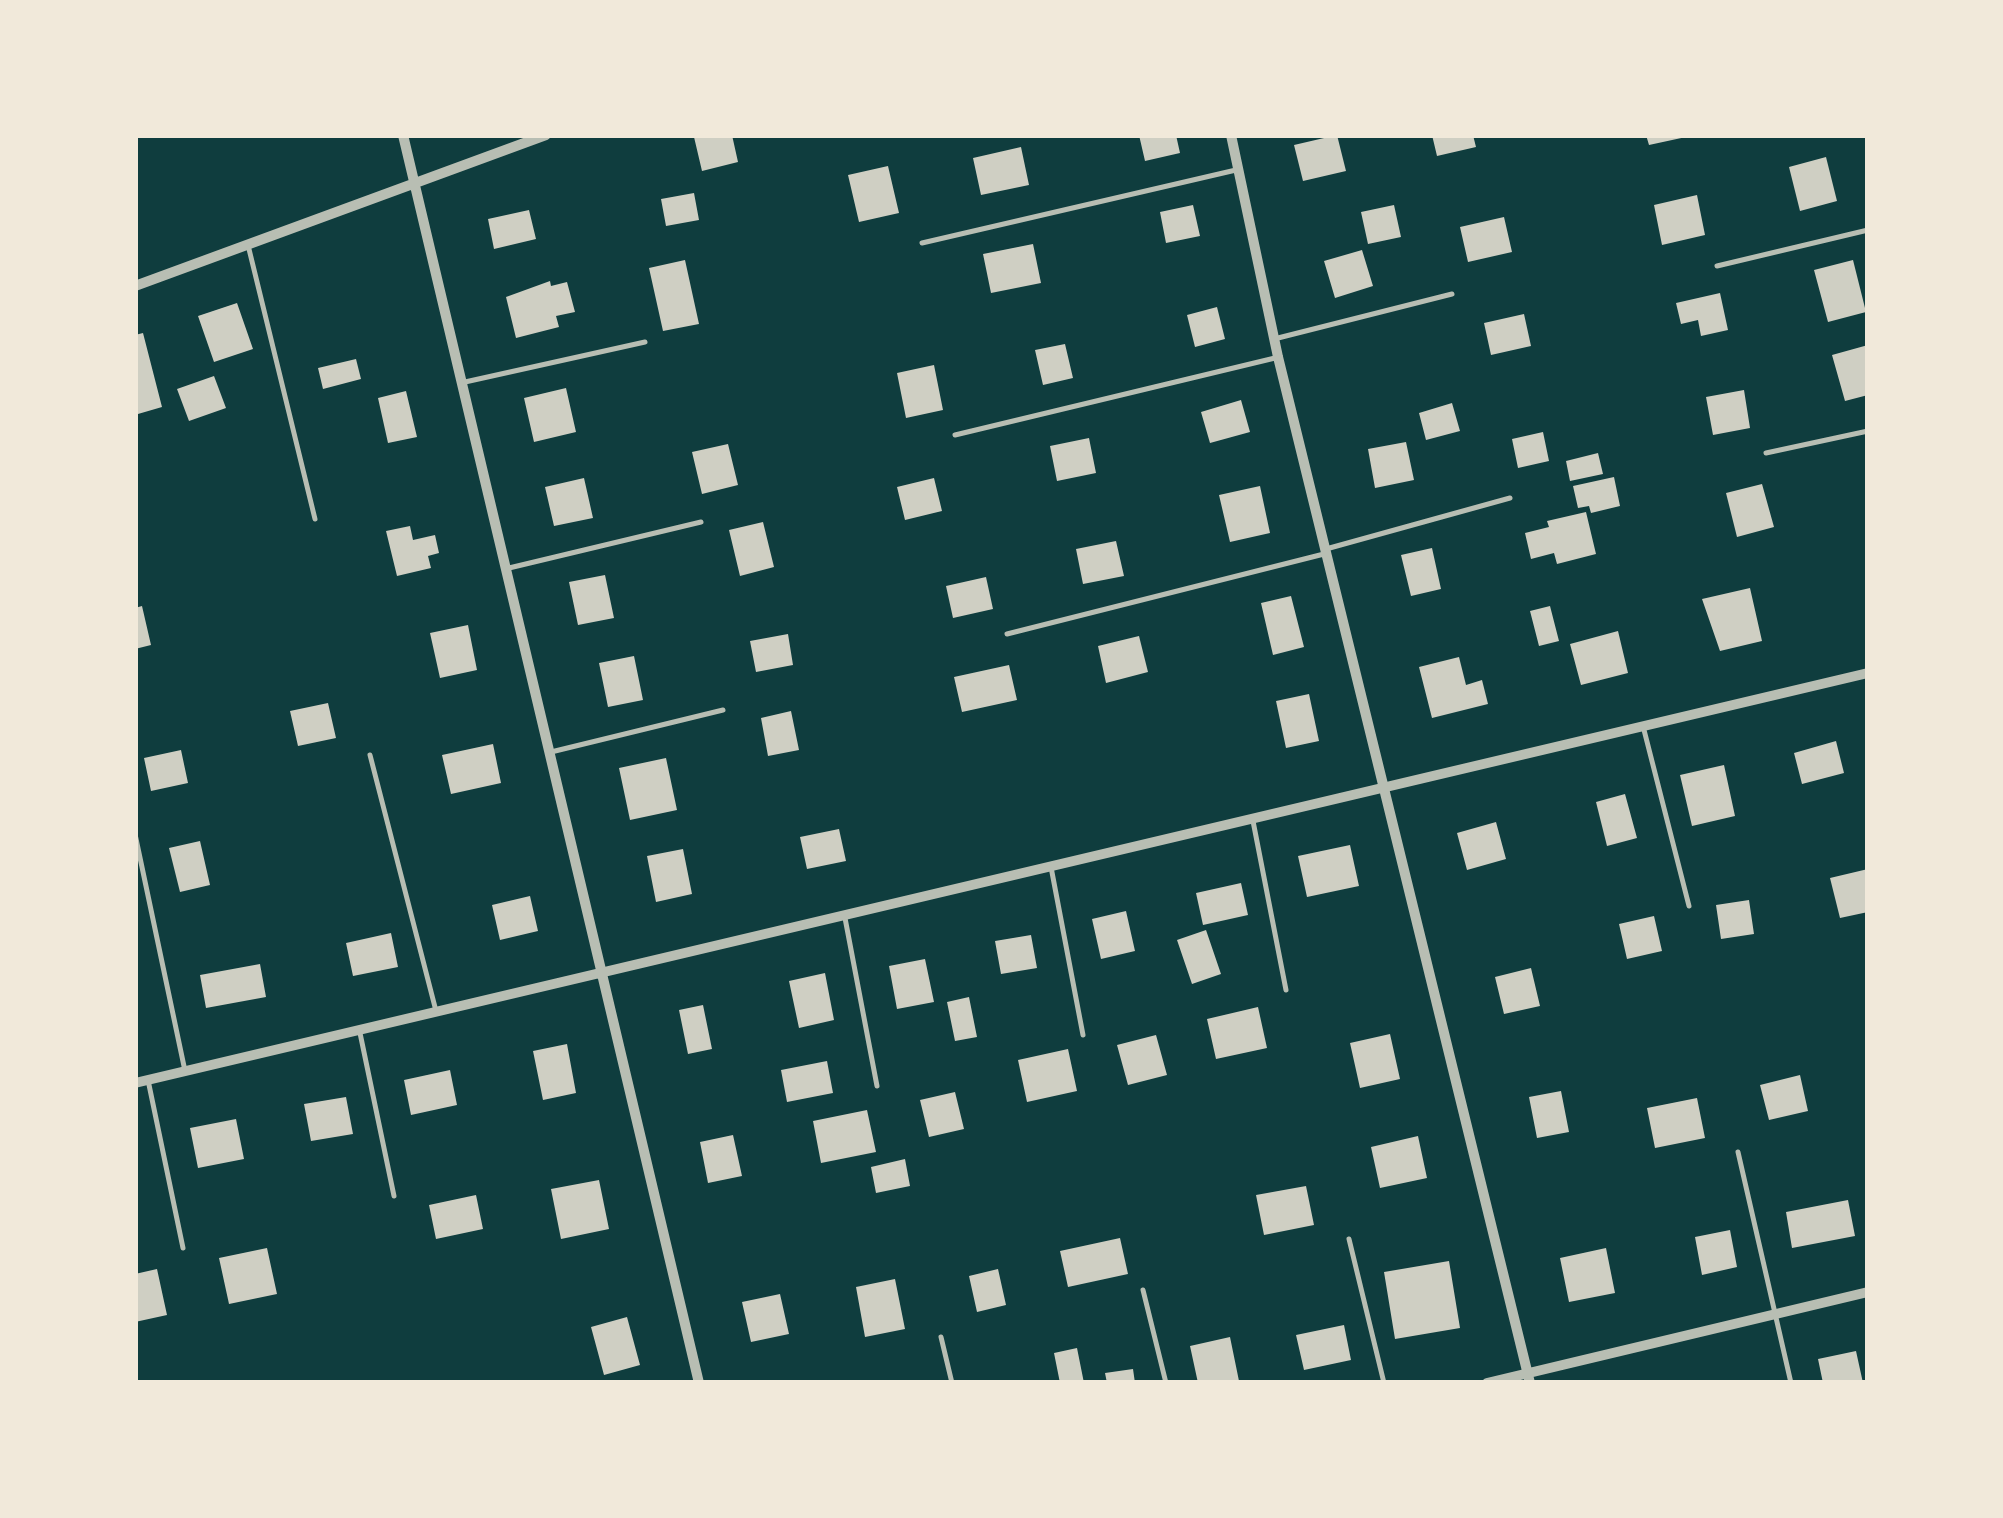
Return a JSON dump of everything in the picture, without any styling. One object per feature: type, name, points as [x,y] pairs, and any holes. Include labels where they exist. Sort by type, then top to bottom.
[{"type":"street","points":[[403,135],[509,568],[699,1383]]},
{"type":"street","points":[[135,286],[546,135]]},
{"type":"street","points":[[1233,135],[1278,357],[1529,1378]]},
{"type":"street","points":[[135,1083],[1868,673]]},
{"type":"street","points":[[1487,1383],[1529,1378],[1868,1292]]},
{"type":"lane","points":[[922,243],[1239,169]]},
{"type":"lane","points":[[1717,266],[1868,230]]},
{"type":"lane","points":[[248,245],[315,519]]},
{"type":"lane","points":[[1274,340],[1452,294]]},
{"type":"lane","points":[[464,382],[645,342]]},
{"type":"lane","points":[[955,435],[1278,357]]},
{"type":"lane","points":[[1766,453],[1868,431]]},
{"type":"lane","points":[[1007,634],[1326,551],[1510,498]]},
{"type":"lane","points":[[509,568],[701,522]]},
{"type":"lane","points":[[551,752],[723,710]]},
{"type":"lane","points":[[1644,726],[1689,906]]},
{"type":"lane","points":[[370,756],[436,1010]]},
{"type":"lane","points":[[1252,819],[1286,990]]},
{"type":"lane","points":[[135,834],[185,1070]]},
{"type":"lane","points":[[1050,867],[1082,1034]]},
{"type":"lane","points":[[845,918],[877,1086]]},
{"type":"lane","points":[[359,1028],[394,1196]]},
{"type":"lane","points":[[148,1080],[182,1248]]},
{"type":"lane","points":[[1738,1152],[1792,1383]]},
{"type":"lane","points":[[1349,1240],[1384,1383]]},
{"type":"lane","points":[[1143,1290],[1166,1383]]},
{"type":"lane","points":[[941,1337],[952,1383]]},
{"type":"building","points":[[732,135],[738,162],[702,171],[694,137]]},
{"type":"building","points":[[1139,135],[1176,135],[1180,153],[1145,161]]},
{"type":"building","points":[[1337,135],[1346,171],[1303,181],[1294,145]]},
{"type":"building","points":[[1432,135],[1473,135],[1476,147],[1437,156]]},
{"type":"building","points":[[1646,135],[1686,135],[1686,137],[1649,145]]},
{"type":"building","points":[[1021,147],[1029,185],[981,195],[973,158]]},
{"type":"building","points":[[1826,157],[1837,201],[1800,211],[1789,167]]},
{"type":"building","points":[[888,166],[899,213],[859,222],[848,175]]},
{"type":"building","points":[[694,193],[699,220],[666,226],[661,199]]},
{"type":"building","points":[[1697,195],[1705,235],[1662,245],[1654,205]]},
{"type":"building","points":[[1193,205],[1200,236],[1166,243],[1160,212]]},
{"type":"building","points":[[1394,205],[1401,237],[1368,244],[1361,212]]},
{"type":"building","points":[[529,210],[536,239],[494,249],[488,219]]},
{"type":"building","points":[[1504,217],[1512,252],[1468,262],[1460,227]]},
{"type":"building","points":[[1033,244],[1041,283],[991,293],[983,254]]},
{"type":"building","points":[[1362,250],[1373,286],[1335,298],[1324,261]]},
{"type":"building","points":[[685,260],[699,324],[663,331],[649,268]]},
{"type":"building","points":[[1853,260],[1866,312],[1828,322],[1814,270]]},
{"type":"building","points":[[550,281],[551,286],[567,282],[575,312],[556,316],[559,327],[516,338],[506,297]]},
{"type":"building","points":[[1720,293],[1728,330],[1701,336],[1698,320],[1681,324],[1676,303]]},
{"type":"building","points":[[237,303],[253,349],[214,362],[198,316]]},
{"type":"building","points":[[1217,307],[1225,339],[1195,347],[1187,315]]},
{"type":"building","points":[[1524,314],[1531,346],[1491,355],[1484,323]]},
{"type":"building","points":[[143,333],[162,407],[138,414],[135,335]]},
{"type":"building","points":[[1065,344],[1073,378],[1043,385],[1035,350]]},
{"type":"building","points":[[1868,345],[1868,395],[1845,401],[1832,355]]},
{"type":"building","points":[[356,359],[361,379],[323,389],[318,368]]},
{"type":"building","points":[[934,365],[943,410],[906,418],[897,373]]},
{"type":"building","points":[[214,376],[226,408],[189,421],[177,389]]},
{"type":"building","points":[[566,388],[576,432],[534,442],[524,398]]},
{"type":"building","points":[[1744,390],[1750,428],[1713,435],[1706,397]]},
{"type":"building","points":[[406,391],[417,437],[388,443],[378,398]]},
{"type":"building","points":[[1241,400],[1250,432],[1210,443],[1201,412]]},
{"type":"building","points":[[1452,403],[1460,431],[1426,440],[1419,413]]},
{"type":"building","points":[[1543,432],[1549,461],[1518,468],[1512,439]]},
{"type":"building","points":[[1089,438],[1096,473],[1057,481],[1050,446]]},
{"type":"building","points":[[1406,442],[1414,480],[1375,488],[1368,449]]},
{"type":"building","points":[[728,444],[738,485],[702,494],[692,452]]},
{"type":"building","points":[[1598,453],[1603,474],[1570,481],[1566,461]]},
{"type":"building","points":[[1614,477],[1620,506],[1591,513],[1589,506],[1578,508],[1573,486]]},
{"type":"building","points":[[584,478],[593,518],[554,526],[545,487]]},
{"type":"building","points":[[934,478],[942,511],[905,520],[897,487]]},
{"type":"building","points":[[1762,484],[1774,527],[1737,537],[1726,493]]},
{"type":"building","points":[[1260,486],[1270,533],[1230,542],[1219,495]]},
{"type":"building","points":[[1586,512],[1596,554],[1557,564],[1554,553],[1531,559],[1525,533],[1549,527],[1547,521]]},
{"type":"building","points":[[763,522],[774,567],[740,576],[729,530]]},
{"type":"building","points":[[410,526],[413,540],[435,535],[439,553],[428,556],[431,568],[397,576],[386,531]]},
{"type":"building","points":[[1116,541],[1124,576],[1083,584],[1076,549]]},
{"type":"building","points":[[1432,548],[1441,589],[1411,596],[1401,555]]},
{"type":"building","points":[[605,575],[614,618],[578,625],[569,582]]},
{"type":"building","points":[[986,577],[993,609],[953,618],[946,586]]},
{"type":"building","points":[[1750,588],[1762,641],[1720,651],[1702,599]]},
{"type":"building","points":[[1291,596],[1304,647],[1273,655],[1261,603]]},
{"type":"building","points":[[142,606],[151,645],[135,649],[135,608]]},
{"type":"building","points":[[1550,606],[1559,641],[1539,646],[1530,611]]},
{"type":"building","points":[[468,625],[477,670],[440,678],[430,633]]},
{"type":"building","points":[[1618,631],[1628,673],[1581,685],[1570,644]]},
{"type":"building","points":[[788,634],[793,665],[756,672],[750,641]]},
{"type":"building","points":[[1139,636],[1148,672],[1106,683],[1098,646]]},
{"type":"building","points":[[634,656],[643,700],[608,707],[599,663]]},
{"type":"building","points":[[1459,657],[1466,685],[1482,680],[1488,704],[1432,718],[1419,667]]},
{"type":"building","points":[[1009,665],[1017,700],[962,712],[954,677]]},
{"type":"building","points":[[1309,694],[1319,741],[1286,748],[1276,701]]},
{"type":"building","points":[[328,703],[336,738],[298,746],[290,711]]},
{"type":"building","points":[[791,711],[799,750],[768,756],[761,718]]},
{"type":"building","points":[[1836,741],[1844,773],[1802,784],[1794,753]]},
{"type":"building","points":[[493,744],[501,783],[451,794],[442,755]]},
{"type":"building","points":[[181,750],[188,783],[151,791],[144,758]]},
{"type":"building","points":[[666,758],[677,810],[630,820],[619,768]]},
{"type":"building","points":[[1724,765],[1735,816],[1692,826],[1680,775]]},
{"type":"building","points":[[1625,794],[1637,838],[1607,846],[1596,802]]},
{"type":"building","points":[[1496,822],[1506,859],[1467,870],[1457,833]]},
{"type":"building","points":[[839,829],[846,861],[807,869],[800,837]]},
{"type":"building","points":[[200,841],[210,885],[180,892],[169,848]]},
{"type":"building","points":[[1350,845],[1359,886],[1307,897],[1298,856]]},
{"type":"building","points":[[683,849],[692,894],[656,902],[647,856]]},
{"type":"building","points":[[1868,869],[1868,912],[1840,918],[1830,878]]},
{"type":"building","points":[[1241,883],[1248,915],[1203,925],[1196,893]]},
{"type":"building","points":[[530,896],[538,931],[500,940],[492,905]]},
{"type":"building","points":[[1749,900],[1754,934],[1721,939],[1716,905]]},
{"type":"building","points":[[1126,911],[1135,951],[1101,959],[1092,919]]},
{"type":"building","points":[[1654,916],[1662,951],[1627,959],[1619,924]]},
{"type":"building","points":[[1206,930],[1221,974],[1192,984],[1177,940]]},
{"type":"building","points":[[391,933],[398,967],[353,976],[346,943]]},
{"type":"building","points":[[1031,935],[1037,968],[1001,974],[995,941]]},
{"type":"building","points":[[925,959],[934,1002],[897,1009],[889,966]]},
{"type":"building","points":[[260,964],[266,997],[206,1008],[200,975]]},
{"type":"building","points":[[1531,968],[1540,1006],[1504,1014],[1495,977]]},
{"type":"building","points":[[825,973],[834,1020],[799,1028],[789,981]]},
{"type":"building","points":[[969,997],[977,1037],[955,1041],[947,1002]]},
{"type":"building","points":[[703,1005],[712,1049],[688,1054],[679,1010]]},
{"type":"building","points":[[1258,1007],[1267,1048],[1216,1059],[1207,1019]]},
{"type":"building","points":[[1390,1034],[1400,1079],[1360,1088],[1350,1043]]},
{"type":"building","points":[[1156,1035],[1167,1075],[1128,1085],[1117,1045]]},
{"type":"building","points":[[567,1044],[576,1093],[543,1100],[533,1051]]},
{"type":"building","points":[[1068,1049],[1077,1091],[1027,1102],[1018,1060]]},
{"type":"building","points":[[827,1061],[833,1093],[787,1102],[781,1070]]},
{"type":"building","points":[[450,1070],[457,1105],[411,1115],[404,1080]]},
{"type":"building","points":[[1800,1075],[1808,1111],[1769,1120],[1760,1085]]},
{"type":"building","points":[[1561,1091],[1569,1132],[1537,1138],[1529,1097]]},
{"type":"building","points":[[955,1092],[964,1129],[929,1137],[920,1100]]},
{"type":"building","points":[[346,1097],[353,1134],[311,1141],[304,1104]]},
{"type":"building","points":[[1697,1098],[1705,1138],[1655,1148],[1647,1108]]},
{"type":"building","points":[[867,1110],[876,1152],[821,1163],[813,1121]]},
{"type":"building","points":[[236,1119],[244,1159],[198,1168],[190,1128]]},
{"type":"building","points":[[733,1135],[742,1176],[708,1183],[700,1142]]},
{"type":"building","points":[[1418,1136],[1427,1178],[1380,1188],[1371,1147]]},
{"type":"building","points":[[905,1159],[910,1186],[876,1193],[871,1167]]},
{"type":"building","points":[[599,1180],[609,1229],[561,1239],[551,1189]]},
{"type":"building","points":[[1306,1186],[1314,1225],[1264,1235],[1256,1195]]},
{"type":"building","points":[[476,1195],[483,1229],[436,1239],[429,1205]]},
{"type":"building","points":[[1848,1200],[1855,1236],[1792,1248],[1786,1212]]},
{"type":"building","points":[[1730,1230],[1737,1267],[1702,1275],[1695,1237]]},
{"type":"building","points":[[1120,1238],[1128,1274],[1068,1287],[1060,1251]]},
{"type":"building","points":[[267,1248],[277,1294],[229,1304],[219,1258]]},
{"type":"building","points":[[1606,1248],[1615,1293],[1569,1302],[1560,1258]]},
{"type":"building","points":[[1449,1261],[1460,1328],[1395,1339],[1384,1272]]},
{"type":"building","points":[[157,1269],[167,1315],[135,1322],[135,1274]]},
{"type":"building","points":[[998,1269],[1006,1305],[977,1312],[969,1276]]},
{"type":"building","points":[[895,1279],[905,1329],[865,1337],[856,1287]]},
{"type":"building","points":[[780,1294],[789,1334],[751,1342],[742,1302]]},
{"type":"building","points":[[627,1317],[640,1365],[604,1375],[591,1327]]},
{"type":"building","points":[[1344,1325],[1351,1360],[1304,1370],[1296,1335]]},
{"type":"building","points":[[1230,1337],[1239,1381],[1198,1383],[1190,1346]]},
{"type":"building","points":[[1077,1348],[1084,1383],[1060,1383],[1054,1353]]},
{"type":"building","points":[[1856,1351],[1863,1383],[1823,1383],[1818,1359]]},
{"type":"building","points":[[1133,1369],[1135,1383],[1107,1383],[1105,1373]]}]
